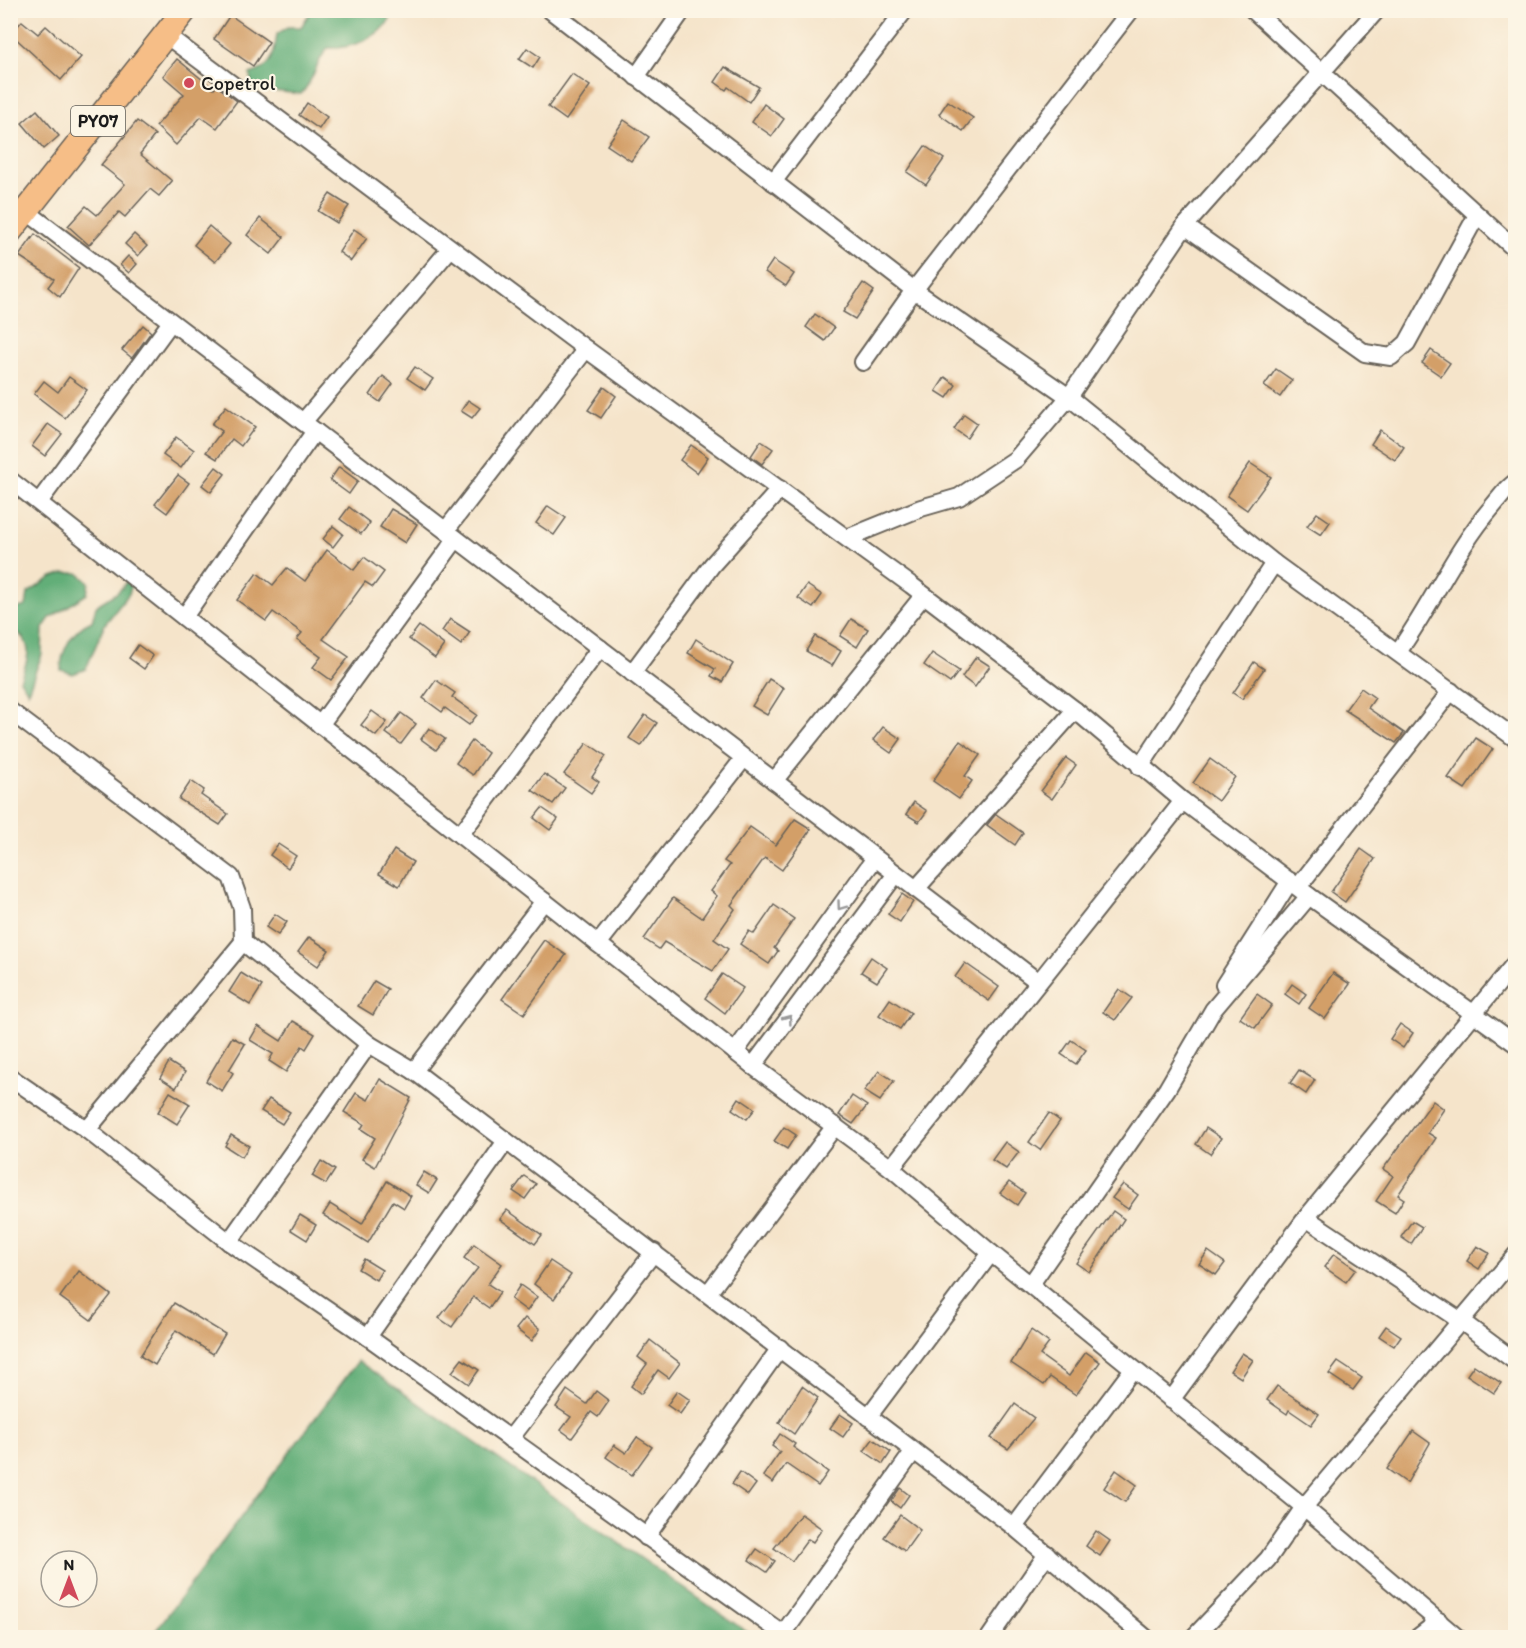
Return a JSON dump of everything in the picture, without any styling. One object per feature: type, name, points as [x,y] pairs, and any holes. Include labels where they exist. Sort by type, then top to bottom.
[{"type":"highway","name":"PY07","points":[[10,231],[185,10]]},
{"type":"street","points":[[550,10],[914,290],[1069,397],[1274,563],[1515,738]]},
{"type":"street","points":[[636,77],[683,10]]},
{"type":"street","points":[[773,182],[905,10]]},
{"type":"street","points":[[864,362],[914,290],[1131,10]]},
{"type":"street","points":[[1253,10],[1515,250]]},
{"type":"street","points":[[847,538],[921,508],[945,503],[988,479],[1016,459],[1069,397],[1185,226],[1377,10]]},
{"type":"street","points":[[166,35],[450,249],[847,538],[1075,710],[1183,801],[1515,1044]]},
{"type":"street","points":[[26,211],[1037,981]]},
{"type":"street","points":[[1185,226],[1365,353],[1390,357],[1407,344],[1477,215]]},
{"type":"street","points":[[184,617],[309,427],[450,249]]},
{"type":"street","points":[[39,502],[171,322]]},
{"type":"street","points":[[320,724],[451,535],[586,349]]},
{"type":"street","points":[[10,480],[735,1052],[891,1168],[1133,1369],[1304,1507],[1458,1638]]},
{"type":"street","points":[[1398,652],[1417,625],[1449,564],[1472,530],[1515,482]]},
{"type":"street","points":[[632,673],[712,565],[780,489]]},
{"type":"street","points":[[1140,767],[1274,563]]},
{"type":"street","points":[[774,781],[923,596]]},
{"type":"street","points":[[460,835],[600,648]]},
{"type":"street","points":[[1213,1010],[1216,997],[1451,691]]},
{"type":"street","points":[[916,889],[1075,710]]},
{"type":"street","points":[[10,711],[231,877],[242,908],[243,942],[87,1130]]},
{"type":"street","points":[[598,944],[744,758]]},
{"type":"street","points":[[891,1168],[1037,981],[1183,801]]},
{"type":"street","points":[[735,1052],[875,858]]},
{"type":"street","points":[[753,1066],[896,874]]},
{"type":"street","points":[[1031,1284],[1167,1089],[1213,1010],[1299,888]]},
{"type":"street","points":[[414,1071],[544,901]]},
{"type":"street","points":[[243,942],[369,1044],[414,1071],[709,1292],[867,1417],[1014,1527],[1146,1638]]},
{"type":"street","points":[[1171,1400],[1306,1218],[1475,1014],[1515,962]]},
{"type":"street","points":[[229,1242],[369,1044]]},
{"type":"street","points":[[10,1077],[87,1130],[229,1242],[368,1337],[783,1634],[913,1452]]},
{"type":"street","points":[[709,1292],[835,1126]]},
{"type":"street","points":[[368,1337],[506,1141]]},
{"type":"street","points":[[1306,1218],[1461,1321],[1515,1362]]},
{"type":"street","points":[[510,1438],[654,1251]]},
{"type":"street","points":[[867,1417],[991,1252]]},
{"type":"street","points":[[1193,1638],[1268,1559],[1304,1507],[1515,1255]]},
{"type":"street","points":[[646,1537],[780,1348]]},
{"type":"street","points":[[1014,1527],[1133,1369]]},
{"type":"street","points":[[989,1638],[1047,1554]]},
{"type":"street","points":[[1417,1638],[1439,1621]]},
{"type":"green space","points":[[311,11],[388,11],[390,20],[378,33],[362,42],[345,47],[328,48],[301,94],[262,90],[251,83],[250,74],[264,68],[271,60],[277,34],[288,27],[301,27]]},
{"type":"green space","points":[[64,573],[78,573],[89,582],[87,594],[50,618],[43,628],[42,654],[28,692],[20,680],[26,665],[27,645],[19,633],[11,628],[11,610],[26,606],[28,593],[52,577]]},
{"type":"green space","points":[[127,581],[131,587],[129,594],[105,624],[86,669],[73,674],[61,670],[63,655],[74,634],[92,621],[98,604],[114,595]]},
{"type":"green space","points":[[358,1361],[754,1637],[151,1637]]},
{"type":"building","points":[[230,15],[269,42],[253,66],[214,39]]},
{"type":"building","points":[[22,21],[38,34],[46,26],[81,57],[61,80],[11,34]]},
{"type":"building","points":[[527,48],[540,57],[533,68],[519,59]]},
{"type":"building","points":[[177,59],[214,89],[217,86],[237,101],[217,128],[201,117],[176,145],[156,126],[184,94],[163,76]]},
{"type":"building","points":[[725,67],[759,87],[749,102],[728,87],[726,90],[715,82]]},
{"type":"building","points":[[572,74],[590,86],[566,120],[548,107]]},
{"type":"building","points":[[948,101],[973,118],[963,131],[939,114]]},
{"type":"building","points":[[307,103],[327,117],[319,129],[299,115]]},
{"type":"building","points":[[764,104],[784,119],[772,136],[752,122]]},
{"type":"building","points":[[37,110],[59,136],[44,149],[22,123]]},
{"type":"building","points":[[624,120],[649,137],[631,161],[607,145]]},
{"type":"building","points":[[137,121],[155,135],[140,154],[172,181],[159,196],[150,189],[125,217],[119,212],[89,245],[68,226],[86,206],[97,215],[125,184],[101,165]]},
{"type":"building","points":[[925,146],[944,159],[926,185],[907,172]]},
{"type":"building","points":[[330,194],[349,206],[337,223],[318,211]]},
{"type":"building","points":[[260,218],[284,237],[271,254],[247,235]]},
{"type":"building","points":[[209,226],[230,244],[215,262],[194,245]]},
{"type":"building","points":[[354,229],[367,238],[351,261],[339,252]]},
{"type":"building","points":[[35,234],[79,268],[60,297],[48,287],[54,279],[19,256]]},
{"type":"building","points":[[134,234],[147,246],[138,256],[125,244]]},
{"type":"building","points":[[128,256],[137,264],[129,273],[120,265]]},
{"type":"building","points":[[773,260],[794,274],[786,286],[765,272]]},
{"type":"building","points":[[863,283],[874,291],[855,319],[843,312]]},
{"type":"building","points":[[815,314],[834,328],[825,341],[806,327]]},
{"type":"building","points":[[143,325],[151,332],[132,358],[122,350]]},
{"type":"building","points":[[1431,350],[1450,363],[1441,376],[1422,363]]},
{"type":"building","points":[[415,367],[433,379],[425,390],[407,378]]},
{"type":"building","points":[[1276,369],[1292,380],[1280,397],[1264,386]]},
{"type":"building","points":[[383,376],[393,384],[380,402],[370,395]]},
{"type":"building","points":[[69,377],[87,390],[65,418],[34,394],[44,381],[58,392]]},
{"type":"building","points":[[945,377],[956,385],[947,398],[936,391]]},
{"type":"building","points":[[604,387],[616,396],[601,418],[588,410]]},
{"type":"building","points":[[468,400],[480,408],[472,418],[461,411]]},
{"type":"building","points":[[226,406],[255,427],[241,446],[232,439],[217,459],[206,452],[222,431],[212,424]]},
{"type":"building","points":[[964,414],[977,423],[967,438],[954,429]]},
{"type":"building","points":[[48,424],[62,434],[45,456],[32,446]]},
{"type":"building","points":[[1380,430],[1404,447],[1395,460],[1371,444]]},
{"type":"building","points":[[176,437],[194,450],[181,468],[163,455]]},
{"type":"building","points":[[761,441],[773,449],[762,464],[751,456]]},
{"type":"building","points":[[691,445],[708,457],[697,473],[680,460]]},
{"type":"building","points":[[1250,463],[1271,477],[1247,510],[1227,496]]},
{"type":"building","points":[[216,467],[225,474],[211,492],[202,485]]},
{"type":"building","points":[[339,467],[358,481],[349,494],[330,480]]},
{"type":"building","points":[[178,475],[189,483],[167,513],[155,504]]},
{"type":"building","points":[[548,506],[566,518],[554,535],[536,523]]},
{"type":"building","points":[[349,507],[370,523],[361,534],[340,519]]},
{"type":"building","points":[[391,509],[417,524],[405,543],[380,527]]},
{"type":"building","points":[[1317,513],[1330,522],[1321,535],[1307,526]]},
{"type":"building","points":[[333,526],[343,534],[333,547],[323,539]]},
{"type":"building","points":[[327,550],[354,570],[364,557],[384,572],[373,587],[365,582],[323,639],[349,657],[331,680],[313,667],[321,657],[297,639],[302,633],[273,612],[266,621],[237,600],[257,573],[273,585],[287,568],[305,581]]},
{"type":"building","points":[[807,585],[822,595],[813,608],[798,598]]},
{"type":"building","points":[[450,619],[470,632],[461,645],[442,631]]},
{"type":"building","points":[[851,619],[868,629],[857,647],[840,636]]},
{"type":"building","points":[[419,626],[444,645],[435,658],[409,639]]},
{"type":"building","points":[[815,636],[841,651],[832,666],[806,651]]},
{"type":"building","points":[[696,639],[733,664],[722,682],[711,676],[715,669],[688,653]]},
{"type":"building","points":[[138,645],[153,656],[144,669],[129,658]]},
{"type":"building","points":[[932,653],[959,671],[950,683],[924,665]]},
{"type":"building","points":[[976,657],[990,666],[975,687],[962,677]]},
{"type":"building","points":[[1254,662],[1264,669],[1242,699],[1233,693]]},
{"type":"building","points":[[769,679],[784,688],[767,715],[752,706]]},
{"type":"building","points":[[436,680],[455,693],[452,697],[477,715],[469,725],[445,708],[442,712],[423,698]]},
{"type":"building","points":[[1361,688],[1375,698],[1368,708],[1404,733],[1396,743],[1345,710]]},
{"type":"building","points":[[372,711],[387,722],[376,736],[361,725]]},
{"type":"building","points":[[401,713],[416,724],[401,744],[386,733]]},
{"type":"building","points":[[645,715],[657,723],[641,746],[629,738]]},
{"type":"building","points":[[883,727],[901,739],[891,753],[873,740]]},
{"type":"building","points":[[429,728],[445,739],[436,750],[421,739]]},
{"type":"building","points":[[1476,738],[1493,749],[1465,789],[1448,778]]},
{"type":"building","points":[[472,741],[488,753],[473,775],[456,763]]},
{"type":"building","points":[[960,741],[980,755],[965,776],[972,781],[959,799],[933,781]]},
{"type":"building","points":[[587,743],[606,756],[592,777],[599,782],[591,793],[564,774]]},
{"type":"building","points":[[1066,758],[1076,765],[1052,799],[1041,791]]},
{"type":"building","points":[[1210,759],[1235,777],[1218,801],[1193,783]]},
{"type":"building","points":[[544,774],[565,788],[553,804],[532,790]]},
{"type":"building","points":[[191,781],[204,790],[201,795],[228,814],[220,825],[179,799]]},
{"type":"building","points":[[914,802],[927,811],[919,822],[906,814]]},
{"type":"building","points":[[542,808],[558,819],[550,830],[534,818]]},
{"type":"building","points":[[996,814],[1023,833],[1015,845],[987,825]]},
{"type":"building","points":[[795,819],[811,829],[782,870],[765,858],[731,905],[735,909],[714,939],[728,949],[713,971],[664,942],[659,949],[644,939],[673,898],[702,918],[717,896],[711,891],[730,865],[724,861],[750,827],[776,845]]},
{"type":"building","points":[[278,844],[296,856],[288,868],[270,855]]},
{"type":"building","points":[[1361,849],[1375,859],[1345,902],[1331,892]]},
{"type":"building","points":[[394,850],[413,862],[399,886],[379,874]]},
{"type":"building","points":[[902,894],[913,902],[900,922],[888,914]]},
{"type":"building","points":[[774,905],[794,919],[774,948],[778,951],[769,964],[740,944],[749,931],[754,934]]},
{"type":"building","points":[[275,914],[287,922],[278,935],[266,927]]},
{"type":"building","points":[[309,937],[329,950],[318,966],[298,952]]},
{"type":"building","points":[[544,940],[566,955],[524,1014],[502,999]]},
{"type":"building","points":[[871,957],[887,968],[877,982],[861,972]]},
{"type":"building","points":[[965,963],[999,987],[989,1001],[955,977]]},
{"type":"building","points":[[241,973],[262,986],[250,1005],[229,992]]},
{"type":"building","points":[[1333,973],[1350,984],[1325,1019],[1309,1008]]},
{"type":"building","points":[[722,974],[743,988],[725,1013],[705,998]]},
{"type":"building","points":[[374,981],[388,989],[373,1015],[358,1006]]},
{"type":"building","points":[[1292,984],[1306,994],[1299,1004],[1285,994]]},
{"type":"building","points":[[1119,989],[1132,998],[1115,1020],[1103,1012]]},
{"type":"building","points":[[1257,994],[1272,1005],[1255,1028],[1240,1018]]},
{"type":"building","points":[[890,999],[911,1013],[900,1029],[879,1015]]},
{"type":"building","points":[[293,1021],[315,1034],[306,1049],[302,1046],[286,1072],[269,1061],[273,1054],[250,1040],[258,1026],[281,1041]]},
{"type":"building","points":[[1400,1024],[1413,1033],[1403,1048],[1390,1039]]},
{"type":"building","points":[[232,1037],[245,1044],[229,1070],[233,1073],[222,1091],[206,1081]]},
{"type":"building","points":[[1071,1040],[1086,1050],[1076,1064],[1061,1054]]},
{"type":"building","points":[[169,1062],[185,1072],[176,1088],[160,1078]]},
{"type":"building","points":[[1299,1070],[1315,1080],[1306,1094],[1290,1083]]},
{"type":"building","points":[[879,1071],[894,1081],[880,1101],[864,1091]]},
{"type":"building","points":[[380,1079],[411,1098],[375,1167],[362,1159],[375,1138],[361,1129],[364,1124],[344,1112],[356,1093],[368,1100]]},
{"type":"building","points":[[170,1092],[190,1104],[177,1124],[158,1112]]},
{"type":"building","points":[[852,1096],[867,1106],[853,1124],[839,1115]]},
{"type":"building","points":[[739,1098],[755,1109],[747,1119],[732,1109]]},
{"type":"building","points":[[269,1099],[290,1112],[282,1124],[261,1111]]},
{"type":"building","points":[[1433,1101],[1444,1109],[1428,1133],[1436,1138],[1398,1195],[1404,1199],[1395,1213],[1376,1201],[1393,1176],[1383,1169]]},
{"type":"building","points":[[1049,1113],[1060,1121],[1040,1150],[1029,1142]]},
{"type":"building","points":[[784,1127],[796,1135],[787,1149],[774,1141]]},
{"type":"building","points":[[1206,1128],[1221,1138],[1210,1154],[1196,1144]]},
{"type":"building","points":[[231,1135],[249,1146],[242,1157],[225,1146]]},
{"type":"building","points":[[1005,1142],[1019,1152],[1006,1169],[992,1160]]},
{"type":"building","points":[[321,1161],[335,1170],[326,1184],[312,1176]]},
{"type":"building","points":[[424,1172],[437,1180],[429,1193],[416,1185]]},
{"type":"building","points":[[524,1176],[536,1184],[525,1199],[513,1191]]},
{"type":"building","points":[[387,1181],[411,1196],[404,1208],[393,1201],[368,1243],[323,1215],[330,1204],[362,1224]]},
{"type":"building","points":[[1009,1182],[1025,1193],[1017,1205],[1000,1193]]},
{"type":"building","points":[[1123,1184],[1138,1195],[1128,1209],[1112,1198]]},
{"type":"building","points":[[507,1210],[542,1235],[535,1244],[500,1219]]},
{"type":"building","points":[[1113,1211],[1124,1219],[1089,1272],[1076,1263]]},
{"type":"building","points":[[300,1215],[316,1225],[307,1240],[291,1230]]},
{"type":"building","points":[[1412,1221],[1422,1227],[1411,1244],[1401,1237]]},
{"type":"building","points":[[474,1244],[502,1264],[488,1284],[500,1292],[489,1308],[473,1297],[452,1327],[439,1318],[478,1268],[464,1258]]},
{"type":"building","points":[[1477,1246],[1489,1253],[1479,1269],[1467,1261]]},
{"type":"building","points":[[1208,1251],[1225,1263],[1216,1275],[1199,1264]]},
{"type":"building","points":[[1334,1254],[1356,1269],[1346,1282],[1324,1267]]},
{"type":"building","points":[[364,1259],[382,1270],[376,1280],[358,1269]]},
{"type":"building","points":[[550,1261],[571,1275],[554,1299],[534,1284]]},
{"type":"building","points":[[79,1271],[111,1295],[91,1320],[60,1297]]},
{"type":"building","points":[[520,1285],[537,1297],[527,1311],[511,1299]]},
{"type":"building","points":[[174,1303],[225,1334],[213,1354],[176,1330],[155,1365],[140,1356]]},
{"type":"building","points":[[525,1318],[540,1329],[532,1341],[516,1329]]},
{"type":"building","points":[[1386,1326],[1401,1336],[1394,1346],[1379,1336]]},
{"type":"building","points":[[1031,1330],[1049,1343],[1040,1355],[1069,1376],[1086,1352],[1100,1362],[1076,1395],[1050,1377],[1044,1385],[1011,1363]]},
{"type":"building","points":[[650,1340],[680,1363],[669,1378],[658,1370],[641,1394],[631,1386],[647,1364],[638,1357]]},
{"type":"building","points":[[1242,1353],[1253,1360],[1241,1378],[1230,1371]]},
{"type":"building","points":[[462,1359],[479,1370],[469,1384],[452,1372]]},
{"type":"building","points":[[1338,1362],[1362,1378],[1353,1390],[1329,1374]]},
{"type":"building","points":[[1474,1365],[1501,1383],[1494,1393],[1467,1375]]},
{"type":"building","points":[[802,1386],[818,1398],[794,1434],[779,1423]]},
{"type":"building","points":[[1277,1386],[1319,1414],[1311,1425],[1289,1410],[1287,1414],[1267,1400]]},
{"type":"building","points":[[567,1390],[587,1404],[596,1391],[609,1401],[598,1417],[591,1412],[572,1438],[561,1430],[571,1417],[556,1407]]},
{"type":"building","points":[[677,1391],[690,1400],[680,1414],[667,1405]]},
{"type":"building","points":[[1015,1404],[1034,1418],[1008,1449],[991,1438]]},
{"type":"building","points":[[840,1414],[853,1423],[843,1437],[830,1428]]},
{"type":"building","points":[[1413,1431],[1430,1443],[1407,1483],[1387,1469]]},
{"type":"building","points":[[780,1434],[795,1444],[793,1447],[828,1472],[818,1486],[786,1464],[773,1483],[763,1476],[780,1452],[772,1446]]},
{"type":"building","points":[[637,1437],[652,1447],[632,1475],[606,1457],[614,1445],[626,1453]]},
{"type":"building","points":[[873,1439],[891,1452],[883,1464],[864,1451]]},
{"type":"building","points":[[1116,1470],[1137,1485],[1125,1502],[1104,1488]]},
{"type":"building","points":[[740,1472],[756,1484],[748,1495],[732,1484]]},
{"type":"building","points":[[900,1488],[909,1495],[900,1508],[891,1501]]},
{"type":"building","points":[[801,1514],[822,1529],[813,1542],[808,1539],[792,1561],[774,1548]]},
{"type":"building","points":[[900,1515],[920,1530],[905,1551],[884,1537]]},
{"type":"building","points":[[1096,1531],[1110,1541],[1100,1556],[1086,1546]]},
{"type":"building","points":[[757,1549],[775,1561],[767,1572],[749,1560]]},
{"type":"place","name":"Copetrol","points":[[189,83]]}]
